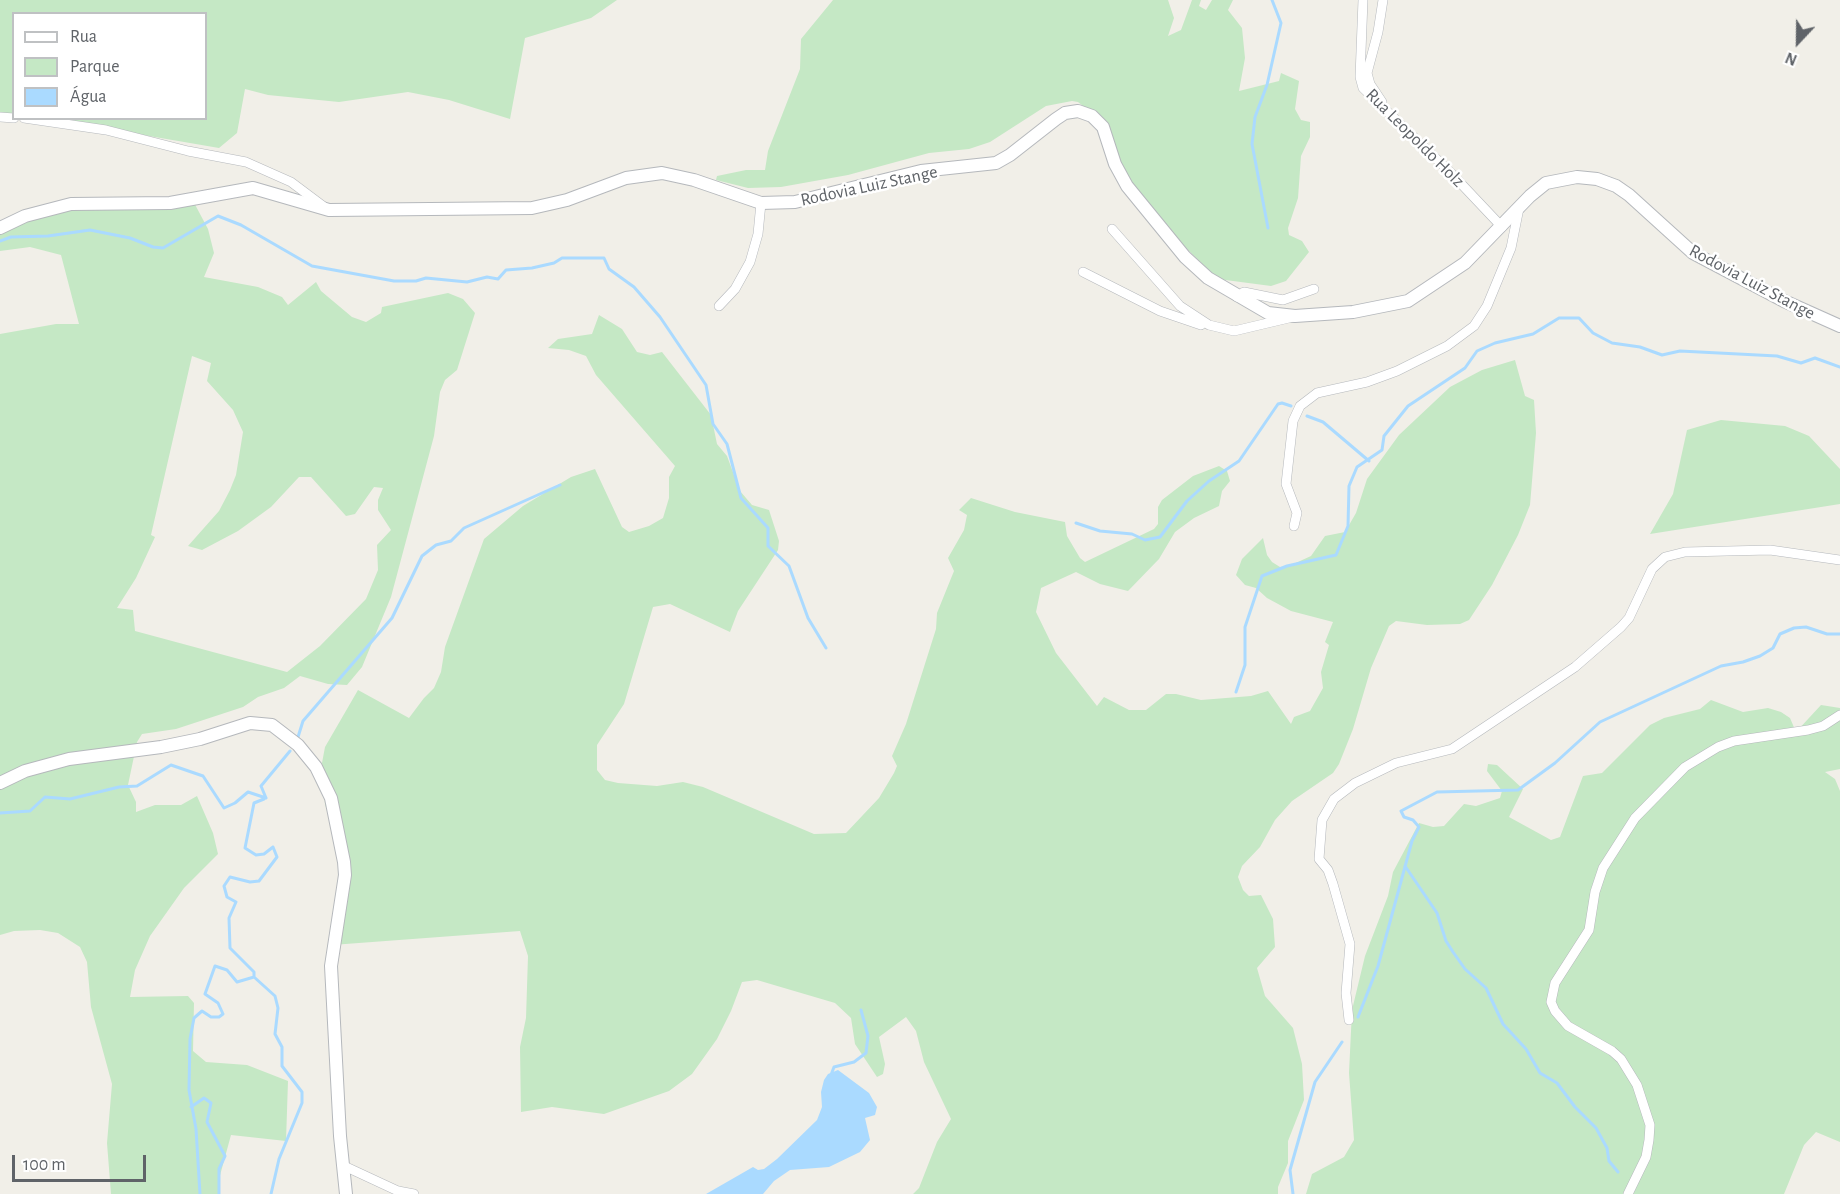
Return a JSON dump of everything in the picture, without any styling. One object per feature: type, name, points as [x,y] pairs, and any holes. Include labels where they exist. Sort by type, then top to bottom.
[{"type":"street","name":"Rua Leopoldo Holz","points":[[1363,0],[1360,77],[1363,88],[1372,100],[1451,173],[1502,227]]},
{"type":"street","points":[[1383,0],[1378,32],[1367,73],[1373,90],[1397,122]]},
{"type":"street","name":"Rodovia Luiz Stange","points":[[0,228],[25,216],[71,204],[170,203],[253,188],[329,210],[532,208],[567,200],[626,178],[662,173],[694,180],[761,203],[795,202],[921,171],[996,163],[1065,113],[1084,112],[1103,127],[1119,174],[1146,212],[1196,268],[1238,297],[1268,313],[1295,316],[1353,312],[1408,301],[1465,263],[1546,183],[1560,178],[1597,179],[1629,195],[1678,242],[1714,266],[1840,326]]},
{"type":"street","points":[[38,120],[106,130],[246,162],[291,182],[329,210]]},
{"type":"street","points":[[719,306],[735,289],[750,262],[758,234],[761,203]]},
{"type":"street","points":[[1294,526],[1297,513],[1286,484],[1293,421],[1300,406],[1317,393],[1367,382],[1397,371],[1447,346],[1474,326],[1487,306],[1511,248],[1519,208]]},
{"type":"street","points":[[1112,229],[1180,306],[1209,325]]},
{"type":"street","points":[[1083,272],[1185,321],[1234,331],[1275,323],[1295,316]]},
{"type":"street","points":[[1238,297],[1244,292],[1283,300],[1314,290]]},
{"type":"street","points":[[1349,1020],[1346,993],[1350,944],[1328,870],[1319,859],[1322,820],[1335,799],[1355,783],[1396,763],[1452,749],[1575,667],[1622,627],[1629,618],[1652,569],[1665,557],[1685,552],[1770,550],[1840,560]]},
{"type":"street","points":[[1628,1194],[1646,1157],[1649,1140],[1650,1125],[1637,1084],[1621,1059],[1612,1051],[1568,1026],[1555,1011],[1551,1002],[1555,983],[1588,930],[1594,892],[1603,868],[1635,818],[1685,767],[1718,747],[1734,741],[1808,730],[1822,726],[1840,714]]},
{"type":"street","points":[[0,783],[25,771],[69,759],[161,747],[200,739],[250,723],[272,725],[298,745],[316,767],[331,798],[344,862],[345,875],[331,966],[342,1165],[346,1194]]},
{"type":"street","points":[[342,1165],[398,1191],[414,1194]]},
{"type":"green space","points":[[0,0],[617,0],[591,18],[525,38],[510,119],[449,100],[408,92],[339,102],[268,95],[245,89],[237,133],[219,148],[56,120],[207,120],[207,12],[12,12],[12,115],[0,113]]},
{"type":"green space","points":[[833,0],[1168,0],[1174,18],[1168,36],[1181,30],[1192,0],[1201,0],[1199,6],[1206,10],[1212,0],[1233,0],[1228,10],[1242,28],[1245,58],[1239,91],[1279,81],[1281,73],[1299,81],[1295,109],[1301,120],[1310,122],[1310,137],[1301,156],[1298,198],[1288,228],[1289,235],[1302,241],[1309,252],[1286,281],[1271,286],[1218,279],[1124,188],[1097,117],[1078,102],[1072,101],[1046,106],[990,142],[969,149],[929,153],[848,175],[781,187],[748,188],[716,180],[717,176],[746,170],[765,170],[768,151],[800,69],[801,39]]},
{"type":"green space","points":[[191,197],[208,229],[214,253],[204,277],[258,287],[282,297],[288,305],[316,282],[321,291],[352,317],[366,322],[381,313],[382,307],[448,293],[463,299],[475,313],[457,370],[445,380],[440,392],[434,436],[391,597],[362,667],[347,685],[328,684],[300,676],[284,688],[258,697],[243,707],[176,729],[142,734],[137,742],[128,785],[136,802],[136,812],[155,805],[181,805],[197,796],[213,833],[218,854],[184,888],[150,936],[135,970],[130,997],[188,996],[194,1003],[193,1051],[206,1062],[247,1065],[288,1081],[286,1141],[231,1135],[219,1179],[220,1194],[111,1194],[107,1143],[112,1084],[91,1007],[87,962],[80,947],[58,933],[40,930],[14,931],[0,935],[0,334],[56,324],[79,324],[61,255],[30,247],[0,251],[0,225],[31,214]],"holes":[[[192,356],[211,363],[207,381],[233,410],[243,432],[236,475],[230,490],[219,511],[188,546],[202,550],[238,531],[271,507],[299,477],[311,477],[346,516],[355,514],[374,487],[383,488],[378,500],[378,510],[391,530],[377,545],[378,570],[366,599],[320,646],[287,672],[135,631],[133,610],[117,608],[136,578],[155,537],[151,535]]]},
{"type":"green space","points":[[599,315],[622,329],[637,352],[650,355],[662,352],[711,415],[717,444],[727,456],[740,491],[752,505],[769,510],[779,541],[778,550],[738,611],[730,632],[670,604],[653,607],[624,704],[597,745],[597,770],[605,780],[618,783],[657,786],[683,782],[703,787],[814,834],[846,833],[879,798],[894,773],[897,766],[892,756],[906,724],[936,629],[937,613],[954,571],[948,558],[964,530],[967,515],[959,510],[971,498],[1015,512],[1065,522],[1067,536],[1080,558],[1085,562],[1154,529],[1158,524],[1158,507],[1162,500],[1193,476],[1219,466],[1227,471],[1230,481],[1222,491],[1219,506],[1194,518],[1175,532],[1159,559],[1128,591],[1100,584],[1076,572],[1041,588],[1036,612],[1056,653],[1097,706],[1104,697],[1129,710],[1146,710],[1166,694],[1201,700],[1251,696],[1268,691],[1291,724],[1294,717],[1310,711],[1323,688],[1321,672],[1329,645],[1325,642],[1333,622],[1291,611],[1267,598],[1256,588],[1245,585],[1236,575],[1242,559],[1263,538],[1267,555],[1272,562],[1280,567],[1289,566],[1311,556],[1325,536],[1345,532],[1356,513],[1367,479],[1399,435],[1450,387],[1482,370],[1515,360],[1525,396],[1534,400],[1536,433],[1530,505],[1518,535],[1492,585],[1469,620],[1460,624],[1427,625],[1396,621],[1389,626],[1371,668],[1353,729],[1339,764],[1333,773],[1292,801],[1275,820],[1260,847],[1242,866],[1238,877],[1243,890],[1249,896],[1261,895],[1273,919],[1275,947],[1257,968],[1265,996],[1293,1028],[1302,1064],[1304,1100],[1288,1141],[1288,1163],[1278,1187],[1278,1194],[913,1194],[919,1188],[937,1142],[951,1119],[924,1062],[916,1031],[906,1017],[879,1037],[885,1064],[883,1074],[877,1077],[855,1044],[851,1018],[835,1003],[757,980],[742,982],[717,1039],[692,1074],[669,1091],[604,1114],[552,1107],[521,1112],[520,1047],[526,1018],[528,956],[520,931],[332,945],[341,859],[325,804],[322,763],[325,747],[358,690],[409,718],[434,688],[441,672],[445,647],[484,539],[523,506],[571,477],[595,469],[622,527],[629,532],[649,526],[663,518],[669,498],[669,477],[675,466],[596,375],[586,356],[569,350],[548,348],[558,339],[592,334]]},
{"type":"green space","points":[[1721,420],[1785,426],[1809,436],[1840,469],[1840,504],[1650,534],[1673,494],[1687,430]]},
{"type":"green space","points":[[1711,700],[1743,712],[1768,708],[1781,712],[1790,718],[1796,732],[1821,705],[1840,708],[1840,769],[1825,772],[1835,779],[1840,791],[1840,1142],[1816,1132],[1804,1145],[1784,1194],[1306,1194],[1312,1174],[1344,1157],[1354,1140],[1349,1073],[1352,1010],[1365,956],[1388,896],[1393,872],[1419,823],[1433,827],[1444,826],[1464,804],[1476,806],[1500,798],[1502,791],[1487,771],[1488,764],[1497,765],[1523,789],[1509,817],[1551,840],[1560,837],[1583,776],[1602,773],[1650,725],[1664,718],[1700,709]]},
{"type":"water","points":[[838,1070],[869,1093],[877,1107],[875,1115],[865,1118],[870,1140],[860,1152],[829,1167],[790,1170],[774,1181],[763,1194],[706,1194],[753,1167],[758,1170],[764,1169],[777,1159],[817,1120],[822,1107],[821,1092],[824,1080],[828,1074]]},
{"type":"waterway","points":[[1268,228],[1252,144],[1255,117],[1267,85],[1281,23],[1272,0]]},
{"type":"waterway","points":[[0,241],[11,237],[48,236],[90,230],[130,238],[153,247],[163,248],[218,216],[241,225],[312,266],[394,281],[416,281],[426,278],[467,282],[487,277],[498,279],[506,270],[532,268],[554,263],[562,258],[604,258],[609,269],[634,287],[660,317],[706,385],[713,424],[727,444],[741,498],[768,528],[768,546],[789,566],[808,618],[826,648]]},
{"type":"waterway","points":[[1236,692],[1245,665],[1245,627],[1262,576],[1287,566],[1336,555],[1348,526],[1349,486],[1357,467],[1382,450],[1384,436],[1408,406],[1465,368],[1477,351],[1495,343],[1533,334],[1559,318],[1579,318],[1593,333],[1612,343],[1640,347],[1662,355],[1680,351],[1777,356],[1801,363],[1815,358],[1840,367]]},
{"type":"waterway","points":[[1076,523],[1100,531],[1132,534],[1145,540],[1160,537],[1187,501],[1209,481],[1239,461],[1278,404],[1291,406]]},
{"type":"waterway","points":[[1307,416],[1323,422],[1369,461]]},
{"type":"waterway","points":[[298,737],[303,721],[392,618],[422,556],[436,545],[451,541],[464,528],[560,485]]},
{"type":"waterway","points":[[1358,1017],[1378,966],[1412,841],[1419,827],[1413,820],[1404,817],[1401,811],[1437,792],[1518,790],[1555,763],[1600,722],[1721,666],[1760,656],[1773,648],[1780,634],[1794,628],[1806,627],[1827,634],[1840,634]]},
{"type":"waterway","points":[[266,798],[261,786],[290,751]]},
{"type":"waterway","points":[[0,813],[30,811],[45,797],[70,799],[119,787],[137,786],[171,765],[203,776],[224,808],[235,803],[248,792],[266,798]]},
{"type":"waterway","points":[[254,977],[254,972],[230,948],[229,918],[236,902],[227,897],[224,886],[230,877],[250,882],[259,881],[277,857],[273,847],[264,854],[256,855],[245,848],[254,803],[264,799]]},
{"type":"waterway","points":[[1405,866],[1437,913],[1446,941],[1465,969],[1486,988],[1503,1024],[1526,1049],[1540,1073],[1557,1083],[1575,1107],[1596,1128],[1607,1148],[1609,1161],[1618,1172]]},
{"type":"waterway","points":[[200,1194],[196,1129],[189,1090],[190,1039],[194,1018],[202,1011],[211,1017],[219,1017],[223,1014],[218,1003],[205,994],[215,966],[227,970],[237,982],[254,977]]},
{"type":"waterway","points":[[254,977],[275,996],[278,1008],[275,1034],[282,1047],[282,1066],[302,1092],[302,1103],[279,1159],[271,1194]]},
{"type":"waterway","points":[[831,1075],[834,1067],[854,1062],[866,1053],[868,1036],[861,1010]]},
{"type":"waterway","points":[[1293,1194],[1290,1170],[1315,1082],[1342,1042]]},
{"type":"waterway","points":[[191,1107],[204,1098],[211,1103],[207,1122],[225,1156],[219,1169],[219,1194]]}]
